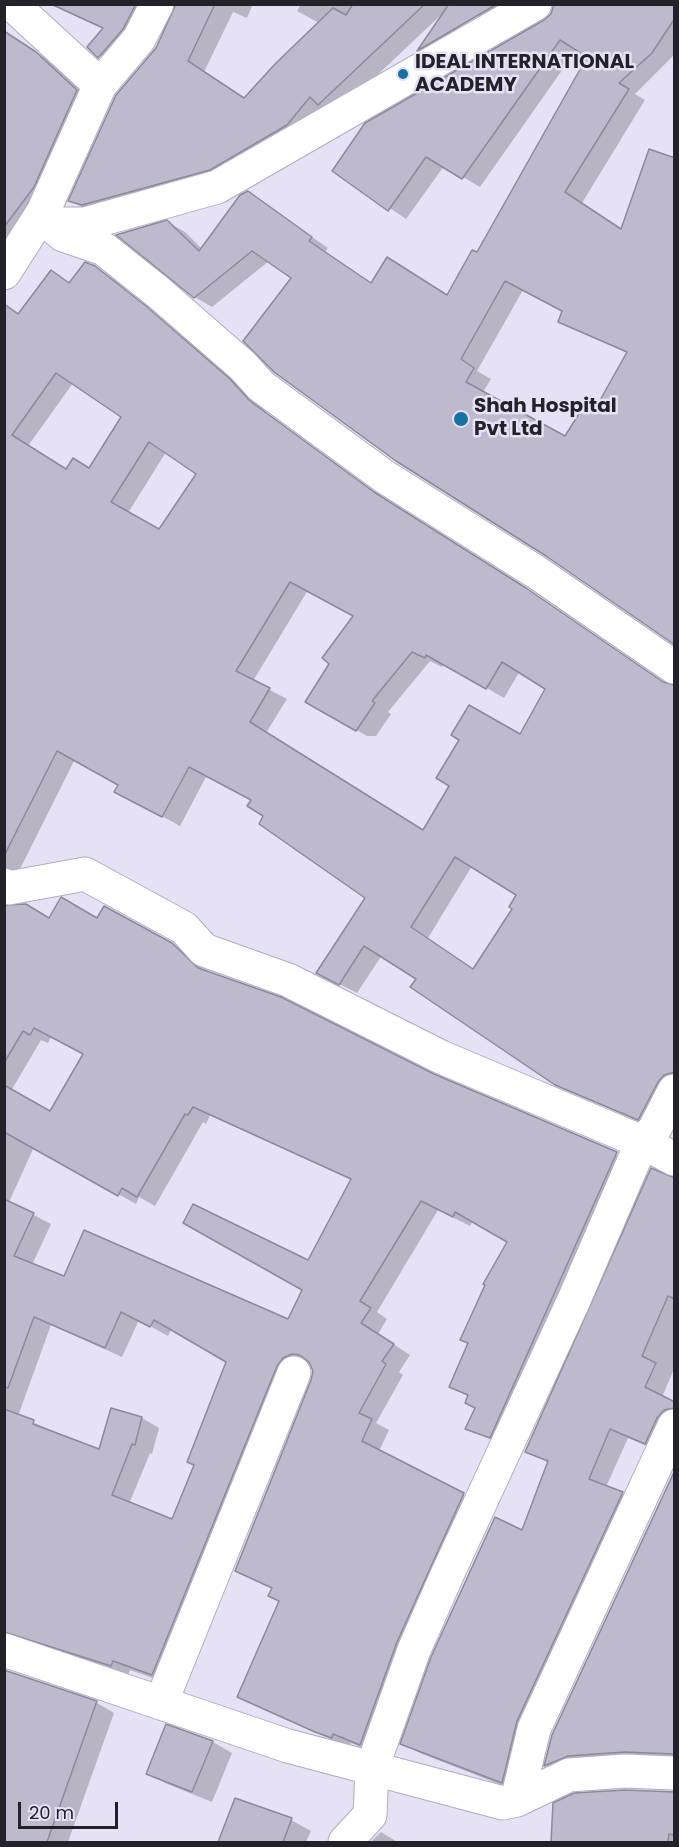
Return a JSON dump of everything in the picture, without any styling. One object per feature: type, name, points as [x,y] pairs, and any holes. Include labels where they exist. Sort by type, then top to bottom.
[{"type":"street","points":[[12,4],[99,85]]},
{"type":"street","points":[[4,273],[46,218],[99,85],[140,39],[157,4]]},
{"type":"street","points":[[46,218],[85,224],[217,187],[535,4]]},
{"type":"street","points":[[46,218],[63,235],[104,249],[235,358],[261,386],[385,477],[536,572],[675,667]]},
{"type":"street","points":[[4,885],[9,888],[85,874],[184,928],[204,950],[288,980],[441,1057],[642,1142],[675,1159]]},
{"type":"street","points":[[345,1842],[370,1815],[372,1768],[414,1650],[573,1302],[642,1142],[654,1130],[675,1091]]},
{"type":"street","points":[[161,1703],[294,1373]]},
{"type":"street","points":[[517,1800],[534,1729],[675,1426]]},
{"type":"street","points":[[4,1650],[288,1746],[503,1803],[517,1800],[569,1775],[625,1771],[675,1773]]},
{"type":"building","points":[[51,4],[136,4],[123,29],[98,58],[87,47],[103,28]]},
{"type":"building","points":[[176,4],[215,4],[188,61],[244,98],[275,64],[333,8],[346,15],[353,4],[425,4],[318,105],[310,97],[287,125],[210,170],[82,205],[68,201],[116,95],[156,48]]},
{"type":"building","points":[[449,4],[497,4],[417,51]]},
{"type":"building","points":[[554,4],[675,5],[675,18],[652,53],[619,83],[629,89],[565,192],[621,229],[649,149],[675,158],[675,645],[546,556],[396,461],[274,372],[243,341],[291,278],[252,251],[194,298],[116,235],[167,220],[199,251],[240,195],[248,191],[312,237],[309,241],[371,283],[387,257],[447,295],[472,250],[477,252],[587,57],[560,40],[462,179],[426,157],[388,211],[332,171],[365,123],[551,14]],"holes":[[[505,281],[562,311],[558,322],[627,352],[599,402],[590,396],[565,436],[466,382],[474,368],[461,359]]]},
{"type":"building","points":[[4,31],[36,52],[77,90],[34,187],[4,227]]},
{"type":"building","points":[[85,262],[95,266],[146,306],[230,379],[250,401],[374,492],[526,588],[663,682],[675,685],[675,1072],[664,1075],[658,1082],[638,1120],[555,1085],[410,987],[416,979],[364,946],[339,985],[316,973],[365,898],[259,824],[263,816],[247,806],[251,800],[189,767],[162,817],[114,792],[118,785],[57,751],[4,856],[4,304],[18,314],[51,270],[69,283]],"holes":[[[56,373],[121,417],[89,468],[73,458],[66,469],[12,435]],[[149,442],[196,474],[159,529],[111,502]],[[290,582],[353,616],[322,658],[329,664],[305,702],[356,731],[375,703],[372,701],[412,652],[425,658],[426,655],[486,689],[502,662],[545,689],[520,734],[469,705],[451,735],[459,740],[436,778],[449,786],[423,830],[250,722],[270,688],[236,671]],[[455,857],[516,895],[509,907],[512,909],[473,969],[411,927]]]},
{"type":"building","points":[[61,897],[97,918],[104,906],[172,943],[198,968],[281,997],[434,1074],[617,1152],[490,1438],[465,1429],[475,1408],[465,1403],[468,1395],[449,1387],[468,1343],[460,1340],[485,1285],[483,1284],[507,1242],[455,1212],[453,1217],[421,1201],[360,1301],[371,1308],[361,1323],[394,1344],[382,1361],[386,1364],[359,1413],[372,1419],[362,1441],[464,1493],[397,1642],[360,1745],[333,1734],[332,1738],[315,1732],[237,1697],[279,1601],[268,1596],[272,1588],[235,1571],[311,1380],[313,1371],[309,1362],[300,1355],[292,1354],[283,1358],[277,1366],[152,1675],[113,1661],[111,1666],[4,1632],[4,1409],[34,1420],[33,1424],[99,1449],[111,1408],[142,1417],[135,1445],[132,1444],[112,1495],[172,1519],[194,1465],[187,1462],[226,1362],[154,1320],[150,1327],[121,1312],[105,1348],[34,1317],[8,1388],[4,1387],[4,1199],[34,1213],[14,1256],[64,1276],[84,1230],[288,1319],[302,1290],[183,1223],[193,1204],[308,1260],[351,1179],[193,1107],[188,1115],[185,1114],[137,1197],[122,1188],[118,1196],[4,1132],[4,1085],[50,1111],[83,1054],[34,1028],[30,1035],[23,1031],[4,1063],[4,905],[26,904],[49,918]]},
{"type":"building","points":[[651,1168],[675,1178],[675,1299],[668,1296],[642,1356],[656,1363],[645,1387],[675,1402],[675,1408],[664,1410],[657,1418],[645,1444],[610,1429],[589,1479],[623,1492],[517,1721],[502,1783],[400,1744],[431,1657],[495,1517],[522,1530],[548,1461],[525,1452]]},
{"type":"building","points":[[675,1470],[675,1754],[624,1752],[568,1756],[544,1766],[552,1735]]},
{"type":"building","points":[[4,1670],[97,1701],[47,1842],[4,1842]]},
{"type":"building","points":[[166,1724],[213,1741],[192,1792],[146,1774]]},
{"type":"building","points":[[625,1790],[675,1792],[675,1835],[669,1834],[668,1842],[551,1842],[553,1803],[574,1793]]},
{"type":"building","points":[[235,1798],[292,1818],[283,1842],[218,1842]]},
{"type":"place","name":"IDEAL INTERNATIONAL ACADEMY","points":[[403,74]]},
{"type":"place","name":"Shah Hospital Pvt Ltd","points":[[461,419]]}]
